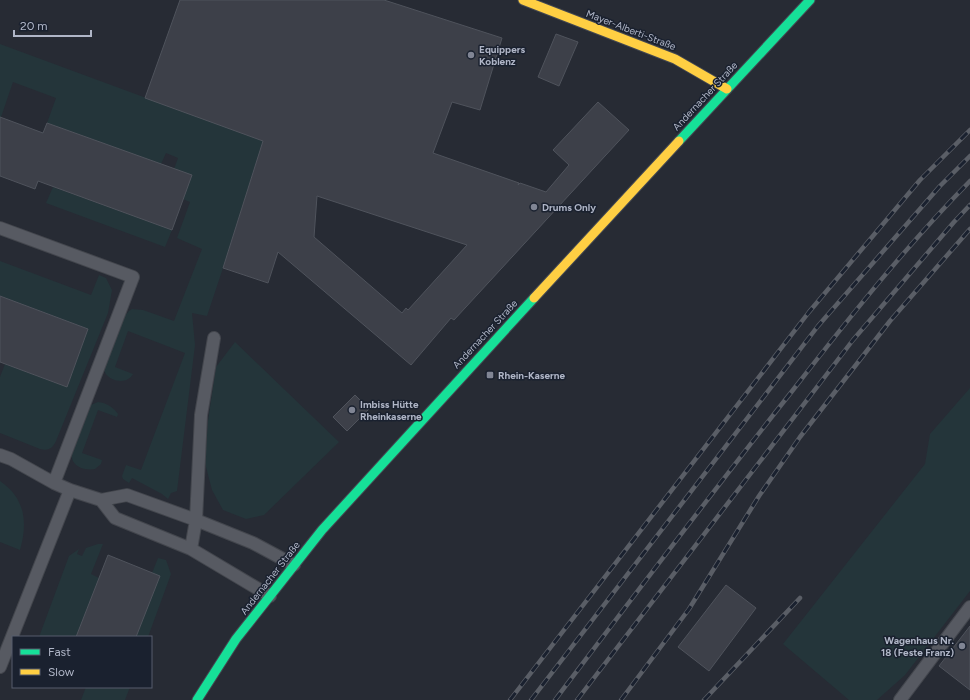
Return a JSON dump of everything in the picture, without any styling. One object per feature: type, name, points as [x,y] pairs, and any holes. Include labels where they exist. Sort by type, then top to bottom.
[{"type":"street","name":"Mayer-Alberti-Straße","points":[[523,0],[675,59],[726,89]]},
{"type":"street","name":"Andernacher Straße","points":[[197,700],[236,639],[322,530],[726,89],[810,0]]},
{"type":"lane","points":[[0,228],[133,277],[54,483]]},
{"type":"lane","points":[[191,549],[196,520],[201,415],[214,338]]},
{"type":"lane","points":[[0,455],[11,459],[54,483],[70,490],[101,500],[127,495],[196,520],[252,543],[294,565]]},
{"type":"lane","points":[[12,636],[70,490]]},
{"type":"lane","points":[[101,500],[115,518],[191,549],[270,596]]},
{"type":"lane","points":[[900,700],[970,607]]},
{"type":"lane","points":[[0,667],[12,637]]},
{"type":"shaded area","points":[[0,44],[263,141],[207,316],[192,313],[195,345],[177,491],[171,493],[168,499],[162,494],[132,478],[129,483],[123,479],[122,476],[126,465],[141,470],[185,353],[128,331],[115,367],[133,375],[125,380],[118,381],[108,376],[104,370],[122,319],[129,311],[132,309],[143,310],[174,321],[202,249],[177,238],[190,202],[183,199],[174,169],[178,158],[166,153],[161,164],[47,123],[56,98],[13,82],[0,120]]},
{"type":"shaded area","points":[[53,187],[172,230],[165,247],[46,203]]},
{"type":"shaded area","points":[[0,261],[91,295],[99,275],[106,278],[112,290],[108,313],[56,441],[51,448],[45,450],[0,433],[0,377],[5,364],[67,387],[88,329],[0,296]]},
{"type":"shaded area","points":[[235,342],[339,442],[264,515],[246,519],[223,510],[212,490],[205,463],[208,421],[216,367]]},
{"type":"shaded area","points":[[970,388],[970,591],[905,675],[877,700],[849,700],[783,644],[925,464],[930,434]]},
{"type":"shaded area","points":[[98,402],[110,406],[118,414],[117,417],[98,410],[82,453],[102,460],[101,464],[95,469],[87,469],[79,467],[73,462],[72,454],[91,405]]},
{"type":"shaded area","points":[[0,481],[15,495],[22,511],[24,530],[20,550],[0,542]]},
{"type":"shaded area","points":[[103,544],[91,574],[99,578],[76,636],[39,636],[69,556],[79,549],[77,554],[82,556],[86,548]]},
{"type":"shaded area","points":[[158,558],[166,560],[171,574],[148,636],[136,636],[159,576],[152,573]]},
{"type":"shaded area","points":[[86,688],[130,688],[125,700],[81,700]]},
{"type":"building","points":[[180,0],[384,0],[502,38],[480,110],[452,102],[433,153],[519,183],[518,185],[520,183],[546,192],[569,165],[553,150],[598,102],[629,130],[454,320],[451,318],[411,365],[278,252],[268,283],[223,268],[263,141],[145,98]],"holes":[[[317,196],[467,245],[408,310],[406,308],[402,313],[314,237]]]},
{"type":"building","points":[[556,34],[578,42],[559,86],[538,77]]},
{"type":"building","points":[[0,117],[43,133],[47,123],[192,175],[172,230],[38,181],[35,189],[0,176]]},
{"type":"building","points":[[0,296],[88,329],[67,387],[0,362]]},
{"type":"building","points":[[355,395],[369,409],[347,431],[333,417]]},
{"type":"building","points":[[108,555],[160,576],[136,636],[76,636]]},
{"type":"building","points":[[726,585],[756,608],[709,671],[678,647]]},
{"type":"building","name":"Wagenhaus Nr. 18 (Feste Franz)","points":[[970,626],[970,690],[939,666]]},
{"type":"railway","points":[[510,700],[809,312],[920,180],[970,130]]},
{"type":"railway","points":[[531,700],[818,326],[940,186],[970,156]]},
{"type":"railway","points":[[555,700],[703,505],[835,336],[923,231],[970,181]]},
{"type":"railway","points":[[577,700],[853,340],[970,205]]},
{"type":"railway","points":[[621,700],[689,609],[759,496],[800,437],[890,321],[970,229]]},
{"type":"railway","points":[[704,700],[800,598]]},
{"type":"traffic: fast","points":[[679,141],[810,0]]},
{"type":"traffic: fast","points":[[197,700],[236,639],[322,530],[534,298]]},
{"type":"traffic: slow","points":[[523,0],[675,59],[727,89]]},
{"type":"traffic: slow","points":[[534,298],[679,141]]},
{"type":"place","name":"Equippers Koblenz","points":[[471,55]]},
{"type":"place","name":"Drums Only","points":[[534,207]]},
{"type":"place","name":"Rhein-Kaserne","points":[[490,375]]},
{"type":"place","name":"Imbiss Hütte Rheinkaserne","points":[[352,410]]},
{"type":"place","name":"Wagenhaus Nr. 18 (Feste Franz)","points":[[962,646]]}]
